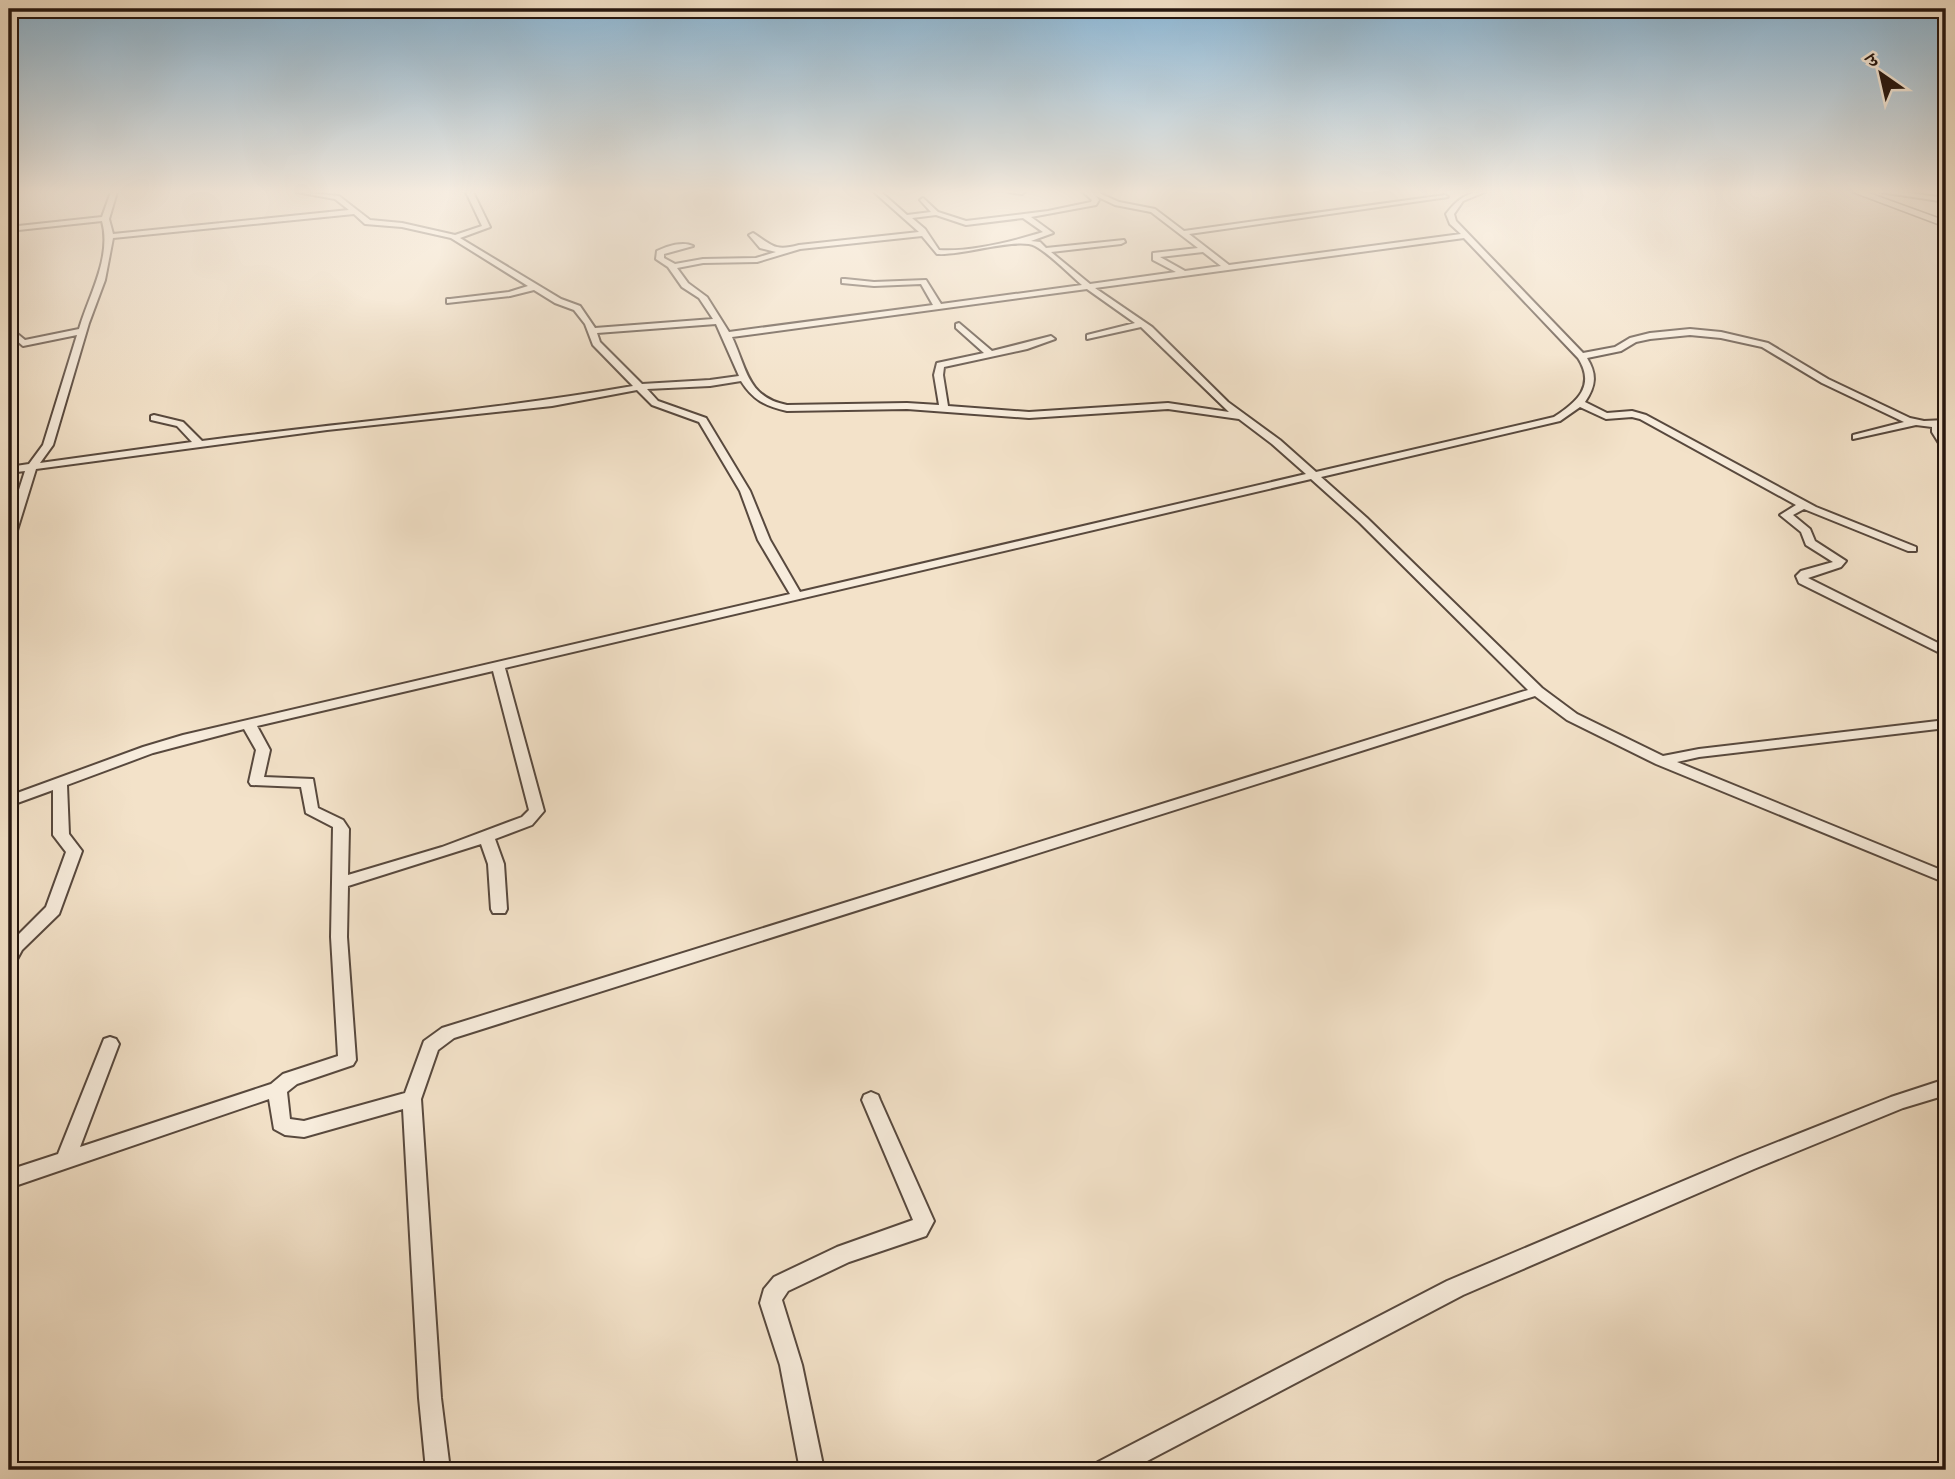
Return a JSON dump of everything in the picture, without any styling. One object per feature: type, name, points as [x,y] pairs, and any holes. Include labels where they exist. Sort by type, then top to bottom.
[{"type":"street","points":[[9,537],[32,467],[48,445],[105,261]]},
{"type":"street","points":[[493,261],[558,301],[577,308],[596,343],[661,406],[703,420],[745,491],[764,540],[793,595]]},
{"type":"street","points":[[664,261],[673,266],[683,282],[702,296],[727,335],[742,377],[763,401],[777,407],[877,405],[1029,415],[1168,406],[1242,417]]},
{"type":"street","points":[[673,266],[703,261]]},
{"type":"street","points":[[1057,261],[1089,287],[1143,324],[1242,417],[1313,475],[1406,561],[1537,691],[1593,729],[1661,761],[1946,878]]},
{"type":"street","points":[[1161,261],[1184,274]]},
{"type":"street","points":[[1218,261],[1228,268]]},
{"type":"street","points":[[727,335],[1280,261]]},
{"type":"street","points":[[9,801],[148,750],[248,723],[1557,419],[1580,403],[1591,379],[1591,370],[1581,356],[1489,261]]},
{"type":"street","points":[[845,281],[874,284],[923,282],[939,307]]},
{"type":"street","points":[[450,300],[510,294],[535,287]]},
{"type":"street","points":[[591,331],[717,321]]},
{"type":"street","points":[[1090,337],[1143,324]]},
{"type":"street","points":[[959,326],[990,354]]},
{"type":"street","points":[[9,330],[23,343],[83,332]]},
{"type":"street","points":[[1581,356],[1618,349],[1633,340],[1650,336],[1690,332],[1721,335],[1765,345],[1825,380],[1916,423]]},
{"type":"street","points":[[943,408],[946,397],[938,367],[950,361],[1051,339]]},
{"type":"street","points":[[9,470],[198,443],[543,404],[640,387],[710,383],[742,377]]},
{"type":"street","points":[[1580,403],[1606,416],[1632,414],[1643,417],[1804,505],[1912,549]]},
{"type":"street","points":[[154,418],[180,424],[198,443]]},
{"type":"street","points":[[1857,437],[1916,423],[1942,424],[1937,432],[1946,446]]},
{"type":"street","points":[[1804,505],[1786,515],[1806,531],[1810,543],[1840,561],[1837,565],[1805,574],[1802,576],[1803,580],[1946,652]]},
{"type":"street","points":[[339,883],[447,851],[527,821],[537,811],[498,665]]},
{"type":"street","points":[[438,1470],[430,1398],[412,1099],[430,1046],[448,1033],[1537,691]]},
{"type":"street","points":[[9,1179],[277,1089],[290,1079],[347,1060],[339,883],[341,826],[311,810],[308,782],[256,782],[263,750],[248,723]]},
{"type":"street","points":[[1661,761],[1699,753],[1946,724]]},
{"type":"street","points":[[9,958],[16,946],[53,910],[74,851],[61,835],[60,782]]},
{"type":"street","points":[[486,835],[496,864],[499,909]]},
{"type":"street","points":[[65,1161],[110,1044]]},
{"type":"street","points":[[1106,1470],[1455,1287],[1747,1163],[1898,1102],[1946,1087]]},
{"type":"street","points":[[277,1089],[281,1124],[304,1129],[412,1099]]},
{"type":"street","points":[[812,1470],[796,1387],[771,1303],[772,1296],[781,1284],[844,1254],[919,1230],[924,1221],[871,1100]]}]
